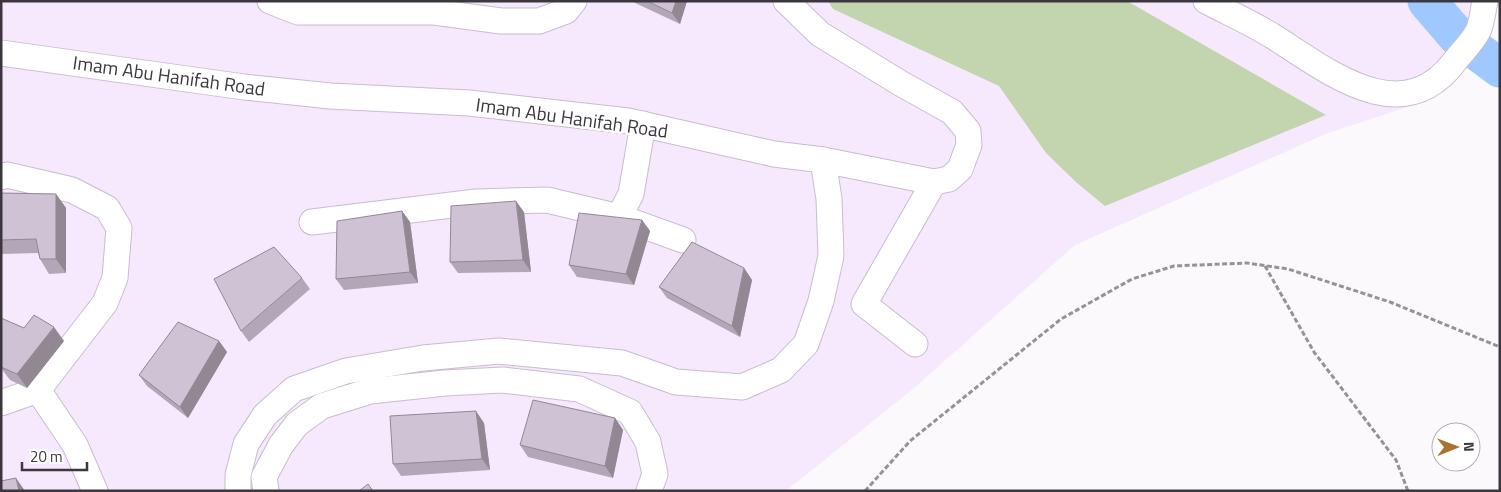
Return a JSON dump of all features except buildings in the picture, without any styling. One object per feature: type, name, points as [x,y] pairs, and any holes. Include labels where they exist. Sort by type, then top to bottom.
[{"type":"street","points":[[270,1],[298,12],[434,12],[501,20],[539,21],[566,11],[574,1]]},
{"type":"street","points":[[786,1],[820,34],[952,112],[968,131],[969,145],[960,170],[949,179],[934,182],[864,304],[915,344]]},
{"type":"street","points":[[1206,1],[1272,36],[1328,74],[1371,90],[1400,96],[1418,92],[1445,75],[1479,30],[1485,1]]},
{"type":"street","name":"Imam Abu Hanifah Road","points":[[1,53],[244,87],[330,96],[469,103],[643,124],[774,154],[823,160],[934,182]]},
{"type":"street","points":[[619,217],[631,194],[643,124]]},
{"type":"street","points":[[238,491],[238,475],[246,444],[265,415],[294,389],[346,371],[423,358],[499,351],[622,363],[676,382],[742,387],[780,370],[806,344],[821,301],[831,256],[828,199],[823,160]]},
{"type":"street","points":[[1,403],[38,390],[105,303],[115,278],[118,228],[107,208],[72,190],[3,175]]},
{"type":"street","points":[[312,222],[476,202],[547,200],[619,217],[684,240]]},
{"type":"street","points":[[499,351],[503,380]]},
{"type":"street","points":[[266,491],[264,477],[281,445],[297,424],[322,406],[370,391],[445,383],[503,380],[579,389],[630,412],[648,442],[656,474],[649,491]]},
{"type":"street","points":[[38,390],[75,445],[95,491]]},
{"type":"path","points":[[865,491],[910,440],[1061,319],[1132,279],[1174,266],[1247,263],[1288,269],[1390,302],[1500,347]]},
{"type":"path","points":[[1265,266],[1314,352],[1396,460],[1408,491]]},
{"type":"shaded area","points":[[1,1],[1496,1],[1464,70],[1417,104],[1328,133],[1075,245],[913,389],[786,491],[1,491]]},
{"type":"green space","points":[[828,1],[1127,1],[1326,115],[1105,206],[1077,183],[1046,153],[999,86],[833,9]]},
{"type":"waterway","points":[[1427,1],[1457,36],[1500,68]]}]
